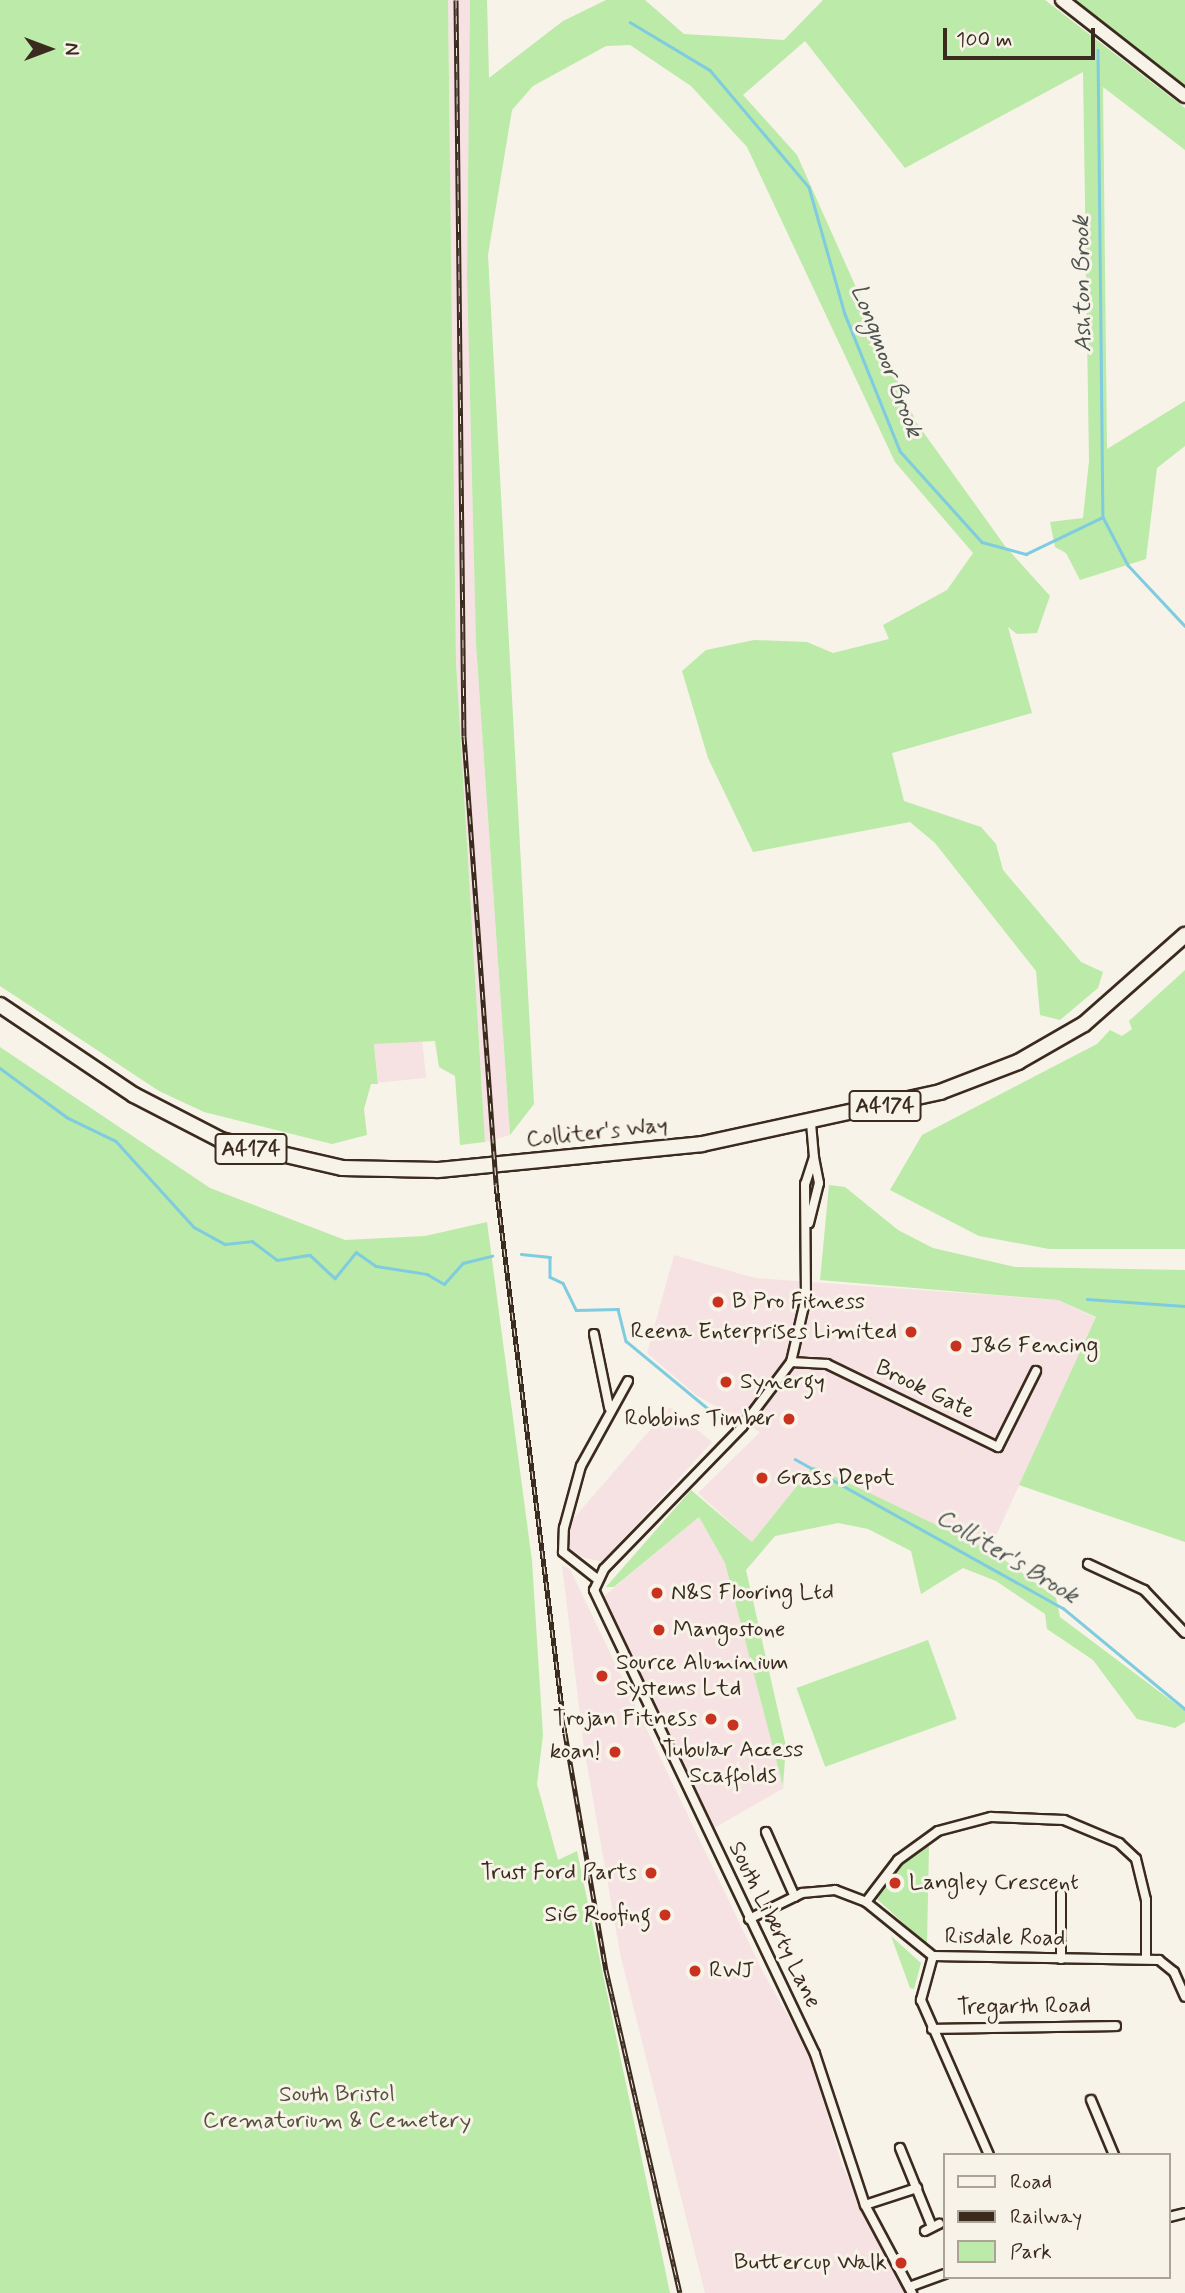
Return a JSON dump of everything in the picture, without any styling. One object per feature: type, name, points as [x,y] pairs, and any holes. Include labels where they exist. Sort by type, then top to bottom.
[{"type":"highway","name":"Colliter's Way","points":[[0,1005],[134,1095],[221,1140],[342,1168],[399,1172],[562,1160],[811,1123],[940,1092],[1018,1062],[1103,1010],[1185,935]]},
{"type":"main road","points":[[1062,0],[1185,96]]},
{"type":"street","points":[[810,1223],[819,1183],[811,1123]]},
{"type":"street","points":[[628,1381],[609,1406],[572,1491],[564,1528],[563,1552],[596,1578],[742,1427],[791,1362],[806,1297],[810,1223],[806,1171],[814,1157]]},
{"type":"street","points":[[594,1334],[609,1406]]},
{"type":"street","name":"Brook Gate","points":[[791,1362],[827,1364],[998,1447],[1036,1371]]},
{"type":"street","points":[[1088,1564],[1144,1590],[1185,1633]]},
{"type":"street","name":"South Liberty Lane","points":[[596,1578],[594,1590],[749,1919],[816,2054],[865,2205],[911,2290]]},
{"type":"street","points":[[866,1902],[898,1860],[938,1831],[991,1817],[1064,1821],[1093,1830],[1135,1857],[1143,1871],[1146,1958],[1167,1965],[1185,1997]]},
{"type":"street","points":[[766,1832],[795,1897]]},
{"type":"street","name":"Risdale Road","points":[[749,1919],[795,1897],[827,1890],[866,1902],[933,1956],[1146,1958]]},
{"type":"street","points":[[1061,1894],[1061,1959]]},
{"type":"street","name":"Tregarth Road","points":[[933,1956],[920,1994],[932,2029],[988,2153]]},
{"type":"street","name":"Tregarth Road","points":[[932,2029],[1116,2026]]},
{"type":"street","points":[[1091,2100],[1113,2153]]},
{"type":"street","points":[[900,2148],[932,2227]]},
{"type":"street","points":[[865,2205],[917,2188]]},
{"type":"street","points":[[911,2290],[944,2274]]},
{"type":"shaded area","points":[[448,0],[470,0],[467,276],[476,644],[510,1135],[485,1142],[456,662]]},
{"type":"shaded area","points":[[422,1039],[426,1078],[378,1083],[374,1044]]},
{"type":"shaded area","points":[[674,1255],[755,1278],[1058,1300],[1096,1318],[989,1551],[813,1466],[752,1542],[698,1493],[760,1432],[696,1395],[647,1353]]},
{"type":"shaded area","points":[[670,1407],[712,1442],[602,1562],[570,1554],[566,1527]]},
{"type":"shaded area","points":[[699,1517],[725,1563],[784,1788],[714,1828],[603,1597]]},
{"type":"shaded area","points":[[562,1565],[570,1569],[764,1974],[811,2056],[842,2165],[905,2293],[705,2293],[621,1958],[584,1748]]},
{"type":"green space","points":[[0,0],[448,0],[456,662],[485,1142],[460,1145],[455,1076],[439,1067],[435,1041],[374,1044],[378,1084],[371,1084],[364,1109],[367,1135],[332,1144],[204,1112],[159,1091],[0,986]]},
{"type":"green space","points":[[470,0],[487,0],[489,78],[563,21],[606,0],[645,0],[684,34],[784,40],[823,0],[1045,0],[1185,108],[1185,150],[1103,87],[1107,449],[1185,401],[1185,446],[1157,468],[1146,559],[1080,580],[1066,553],[1055,547],[1050,522],[1083,518],[1089,461],[1083,72],[905,168],[805,41],[743,95],[797,155],[916,422],[1005,546],[1050,596],[1037,633],[1017,634],[1008,627],[1032,713],[892,753],[904,801],[981,827],[996,844],[1003,870],[1081,962],[1103,972],[1098,988],[1060,1020],[1040,1015],[1036,971],[935,843],[910,822],[753,852],[708,758],[682,671],[706,650],[754,640],[807,642],[833,653],[889,639],[883,625],[947,590],[973,553],[895,462],[747,147],[691,86],[630,45],[606,46],[533,86],[512,110],[488,255],[534,1104],[510,1135],[476,644],[467,276]]},
{"type":"green space","points":[[1075,0],[1185,0],[1185,88]]},
{"type":"green space","points":[[1185,970],[1185,1249],[1049,1249],[979,1236],[890,1190],[922,1135],[1097,1044],[1110,1030],[1122,1036],[1132,1029],[1129,1021]]},
{"type":"green space","name":"South Bristol Crematorium & Cemetery","points":[[0,1047],[210,1188],[345,1240],[425,1236],[487,1222],[532,1561],[543,1735],[537,1784],[558,1860],[577,1851],[670,2293],[0,2293]]},
{"type":"green space","points":[[829,1185],[845,1187],[898,1230],[933,1248],[1015,1267],[1185,1270],[1185,1542],[1019,1485],[1096,1317],[1058,1300],[820,1280]]},
{"type":"green space","points":[[813,1466],[995,1553],[1056,1598],[1060,1617],[1185,1711],[1185,1722],[1175,1728],[1137,1719],[1093,1660],[1047,1629],[1045,1614],[996,1581],[963,1568],[921,1594],[911,1551],[868,1529],[838,1523],[775,1536],[746,1570],[786,1746],[783,1786],[725,1563],[699,1517],[614,1587],[606,1587],[691,1490],[752,1542]]},
{"type":"green space","points":[[928,1640],[957,1719],[825,1767],[796,1688]]},
{"type":"green space","points":[[929,1846],[926,1944],[877,1899],[903,1864]]},
{"type":"green space","points":[[891,1936],[921,1963],[914,1989],[910,1988]]},
{"type":"waterway","name":"Longmoor Brook","points":[[630,22],[710,70],[809,187],[845,314],[900,451],[982,542],[1026,554],[1103,517],[1128,565],[1185,626]]},
{"type":"waterway","name":"Ashton Brook","points":[[1098,50],[1103,516]]},
{"type":"waterway","name":"Colliter's Brook","points":[[0,1068],[68,1118],[116,1141],[194,1227],[225,1244],[252,1241],[277,1260],[310,1255],[335,1278],[356,1252],[376,1266],[427,1274],[444,1284],[463,1263],[492,1256]]},
{"type":"waterway","name":"Colliter's Brook","points":[[521,1254],[550,1257],[550,1277],[563,1283],[576,1310],[618,1309],[626,1341],[728,1425]]},
{"type":"waterway","points":[[1087,1299],[1185,1306]]},
{"type":"waterway","name":"Colliter's Brook","points":[[795,1459],[1063,1608],[1185,1709]]},
{"type":"railway","points":[[456,0],[464,736],[496,1185],[565,1733],[606,1970],[680,2293]]},
{"type":"place","name":"B Pro Fitness","points":[[718,1302]]},
{"type":"place","name":"Reena Enterprises Limited","points":[[911,1332]]},
{"type":"place","name":"J&G Fencing","points":[[956,1346]]},
{"type":"place","name":"Synergy","points":[[726,1382]]},
{"type":"place","name":"Robbins Timber","points":[[789,1419]]},
{"type":"place","name":"Grass Depot","points":[[762,1478]]},
{"type":"place","name":"N&S Flooring Ltd","points":[[657,1593]]},
{"type":"place","name":"Mangostone","points":[[659,1630]]},
{"type":"place","name":"Source Aluminium Systems Ltd","points":[[602,1676]]},
{"type":"place","name":"Trojan Fitness","points":[[711,1719]]},
{"type":"place","name":"Tubular Access Scaffolds","points":[[733,1725]]},
{"type":"place","name":"koan!","points":[[615,1752]]},
{"type":"place","name":"Trust Ford Parts","points":[[651,1873]]},
{"type":"place","name":"Langley Crescent","points":[[895,1883]]},
{"type":"place","name":"SiG Roofing","points":[[665,1915]]},
{"type":"place","name":"RWJ","points":[[695,1971]]},
{"type":"place","name":"Buttercup Walk","points":[[901,2263]]}]
